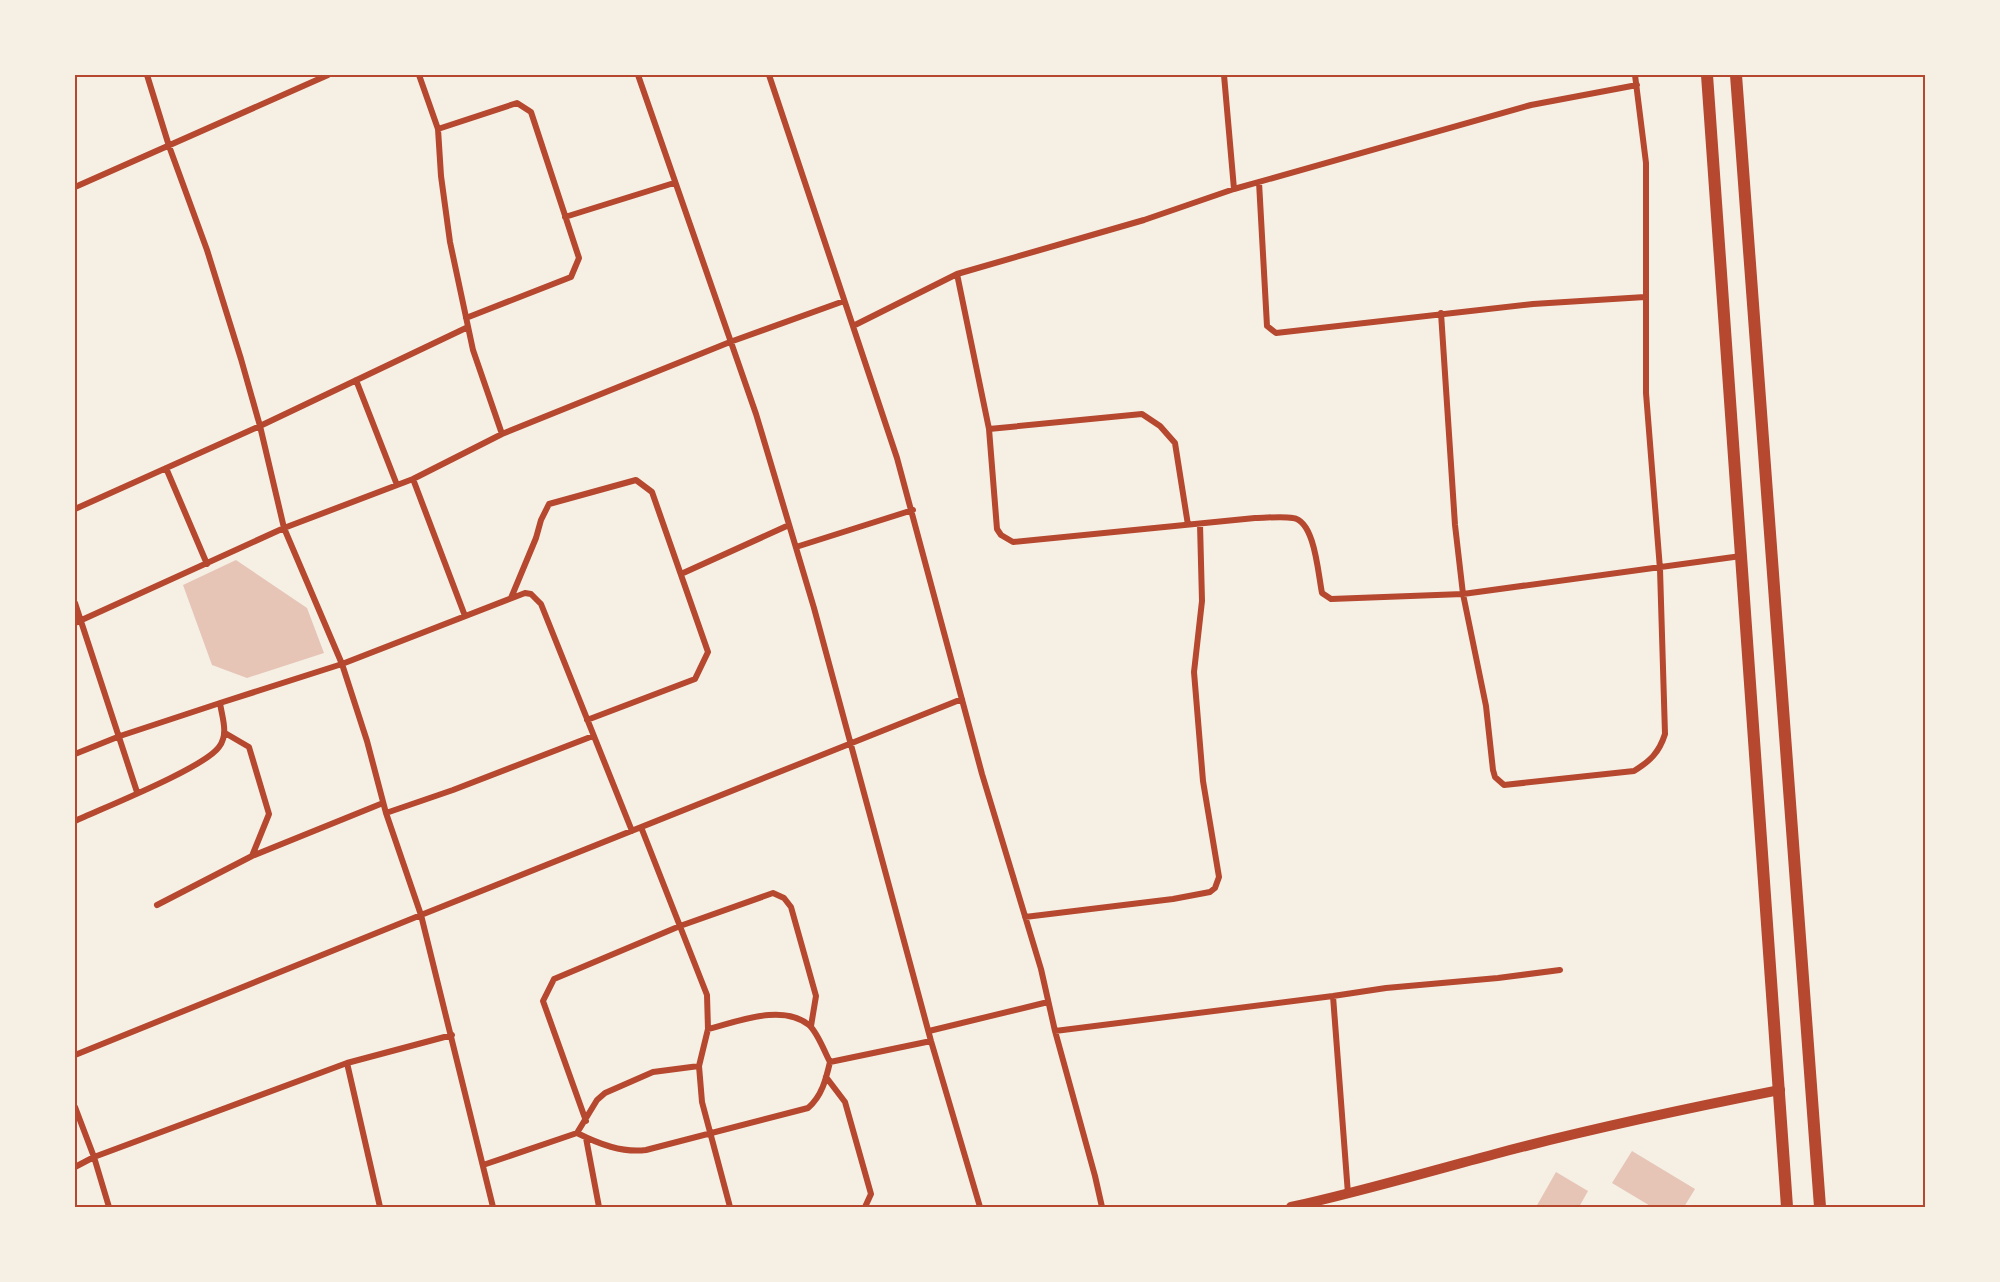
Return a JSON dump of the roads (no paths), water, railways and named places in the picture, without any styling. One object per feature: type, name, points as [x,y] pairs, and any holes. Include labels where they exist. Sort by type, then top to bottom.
[{"type":"main road","points":[[1707,75],[1787,1207]]},
{"type":"main road","points":[[1736,75],[1820,1207]]},
{"type":"street","points":[[147,75],[207,250],[260,426],[284,528],[342,664],[386,813],[421,915],[493,1207]]},
{"type":"street","points":[[75,187],[328,75]]},
{"type":"street","points":[[419,75],[438,129],[441,176],[450,242],[473,350],[502,434]]},
{"type":"street","points":[[638,75],[756,414],[814,608],[931,1041],[980,1207]]},
{"type":"street","points":[[770,75],[844,302],[877,393],[913,510],[982,774],[1041,969],[1101,1207]]},
{"type":"street","points":[[1224,75],[1234,189]]},
{"type":"street","points":[[1441,313],[1455,525],[1463,594],[1486,706],[1493,770],[1498,782],[1504,785],[1634,771],[1650,761],[1661,748],[1665,734],[1660,569],[1646,393],[1646,164],[1635,75]]},
{"type":"street","points":[[853,326],[957,274],[1144,220],[1234,189],[1531,105],[1637,85]]},
{"type":"street","points":[[438,129],[517,103],[531,112],[579,258],[571,277],[466,318]]},
{"type":"street","points":[[1259,182],[1267,326],[1275,333],[1533,304],[1645,297]]},
{"type":"street","points":[[565,217],[674,183]]},
{"type":"street","points":[[957,274],[989,429],[997,529],[1006,539],[1013,542],[1255,518],[1294,518],[1302,521],[1311,537],[1322,593],[1331,599],[1463,594],[1660,569],[1742,556]]},
{"type":"street","points":[[75,623],[284,528],[413,479],[502,434],[730,342],[844,302]]},
{"type":"street","points":[[75,509],[260,426],[468,327]]},
{"type":"street","points":[[356,380],[397,485]]},
{"type":"street","points":[[989,429],[1142,414],[1160,426],[1175,443],[1188,525]]},
{"type":"street","points":[[166,468],[207,564]]},
{"type":"street","points":[[413,479],[465,616]]},
{"type":"street","points":[[511,598],[549,504],[636,480],[652,492],[708,652],[695,679],[587,720]]},
{"type":"street","points":[[796,547],[913,510]]},
{"type":"street","points":[[1025,917],[1173,899],[1210,892],[1218,883],[1217,859],[1203,781],[1194,672],[1202,601],[1200,524]]},
{"type":"street","points":[[681,574],[789,525]]},
{"type":"street","points":[[75,754],[120,736],[342,664],[525,593],[531,594],[541,604],[632,831]]},
{"type":"street","points":[[75,603],[137,792]]},
{"type":"street","points":[[75,1055],[962,699]]},
{"type":"street","points":[[75,821],[197,764],[219,748],[225,733],[220,703]]},
{"type":"street","points":[[225,733],[249,747],[269,814],[252,856]]},
{"type":"street","points":[[386,813],[453,790],[593,736]]},
{"type":"street","points":[[157,906],[252,856],[383,802]]},
{"type":"street","points":[[641,827],[707,995],[708,1029],[699,1066],[702,1101],[730,1207]]},
{"type":"street","points":[[586,1121],[543,1001],[554,979],[680,926],[773,893],[784,898],[790,907],[816,996],[811,1026]]},
{"type":"street","points":[[1055,1031],[1386,988],[1560,970]]},
{"type":"street","points":[[1334,996],[1348,1194]]},
{"type":"street","points":[[929,1031],[1048,1002]]},
{"type":"street","points":[[577,1133],[597,1143],[635,1152],[808,1107],[817,1101],[830,1062],[811,1026],[795,1016],[766,1015],[708,1029]]},
{"type":"street","points":[[75,1167],[94,1157],[347,1063],[452,1035]]},
{"type":"street","points":[[830,1062],[931,1041]]},
{"type":"street","points":[[347,1063],[380,1207]]},
{"type":"street","points":[[483,1165],[577,1133],[597,1100],[605,1092],[653,1072],[699,1066]]},
{"type":"street","points":[[826,1077],[845,1102],[871,1194],[865,1207]]},
{"type":"street","points":[[1291,1207],[1666,1112],[1780,1090]]},
{"type":"street","points":[[75,1107],[94,1157],[109,1207]]},
{"type":"street","points":[[586,1138],[600,1207]]}]
